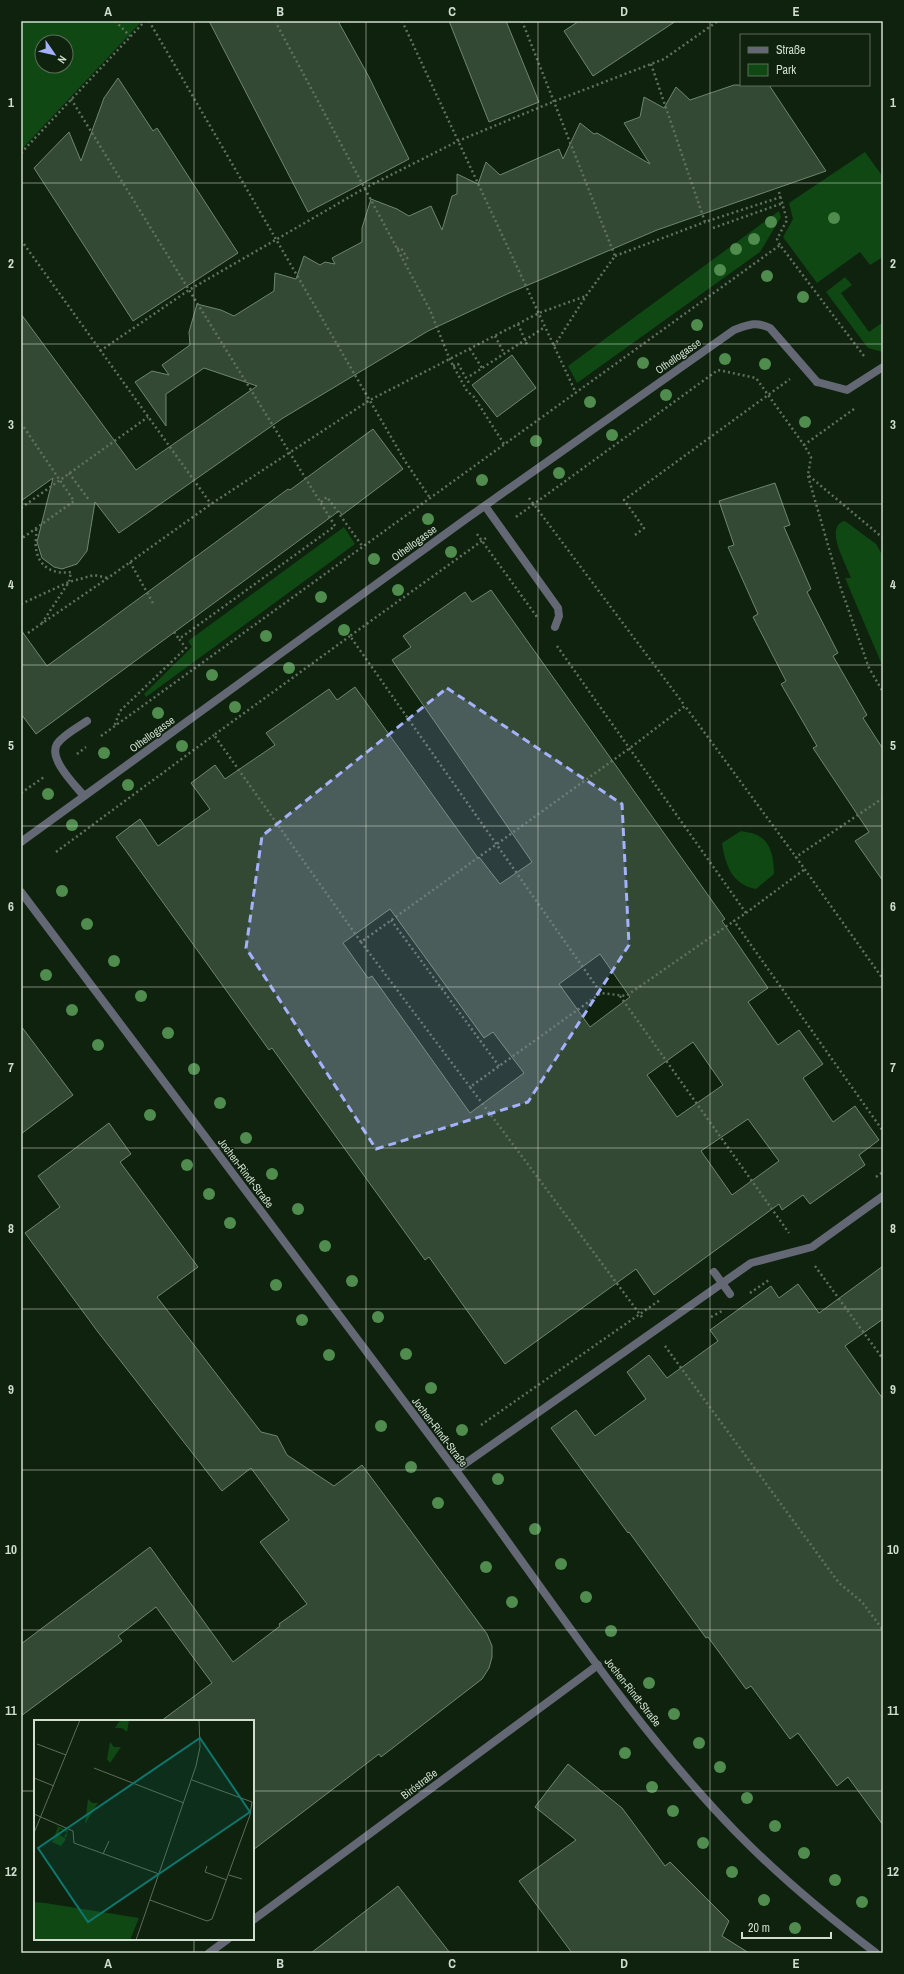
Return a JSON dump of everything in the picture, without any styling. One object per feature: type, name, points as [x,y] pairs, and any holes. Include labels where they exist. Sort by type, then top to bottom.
[{"type":"street","name":"Othellogasse","points":[[21,842],[466,519],[734,330],[760,323],[770,328],[817,382],[847,390],[880,369]]},
{"type":"street","points":[[485,506],[558,608],[556,627]]},
{"type":"street","points":[[84,796],[60,766],[56,759],[54,750],[58,743],[86,721]]},
{"type":"street","name":"Jochen-Rindt-Straße","points":[[21,892],[456,1470],[598,1664],[689,1780],[736,1832],[780,1875],[832,1920],[876,1953]]},
{"type":"street","points":[[456,1470],[750,1263],[812,1246],[883,1196]]},
{"type":"street","points":[[714,1272],[730,1294]]},
{"type":"street","name":"Biróstraße","points":[[254,1919],[598,1664]]},
{"type":"street","points":[[209,1953],[227,1940]]},
{"type":"path","points":[[116,21],[130,36]]},
{"type":"path","points":[[21,153],[145,21]]},
{"type":"path","points":[[148,21],[405,461],[430,498]]},
{"type":"path","points":[[275,21],[430,310],[453,366],[467,390],[474,397],[504,444]]},
{"type":"path","points":[[402,21],[576,393]]},
{"type":"path","points":[[522,21],[555,101],[615,256]]},
{"type":"path","points":[[100,351],[189,290],[364,188],[458,141],[664,58],[718,21]]},
{"type":"path","points":[[651,64],[705,222]]},
{"type":"path","points":[[71,99],[335,526],[179,639]]},
{"type":"path","points":[[779,192],[787,220],[777,239],[780,245],[880,369]]},
{"type":"path","points":[[554,346],[586,296],[615,256],[705,222],[781,196]]},
{"type":"path","points":[[713,228],[783,203]]},
{"type":"path","points":[[21,240],[211,504]]},
{"type":"path","points":[[96,740],[780,245]]},
{"type":"path","points":[[397,249],[401,248],[409,261]]},
{"type":"path","points":[[28,633],[211,504],[289,451],[370,400],[539,313],[586,296]]},
{"type":"path","points":[[518,324],[528,347]]},
{"type":"path","points":[[470,376],[545,327]]},
{"type":"path","points":[[495,336],[504,353]]},
{"type":"path","points":[[470,349],[482,368]]},
{"type":"path","points":[[453,366],[458,364],[469,383]]},
{"type":"path","points":[[635,535],[644,528],[624,500],[805,368]]},
{"type":"path","points":[[859,405],[804,446],[811,457],[808,475],[839,583],[869,668],[883,692]]},
{"type":"path","points":[[21,508],[148,417]]},
{"type":"path","points":[[21,423],[74,501],[21,539]]},
{"type":"path","points":[[70,473],[89,500]]},
{"type":"path","points":[[808,475],[883,538]]},
{"type":"path","points":[[518,483],[796,856],[883,979]]},
{"type":"path","points":[[321,502],[327,497],[363,547]]},
{"type":"path","points":[[466,519],[538,618]]},
{"type":"path","points":[[36,528],[35,546],[40,562],[54,572],[71,572],[69,582],[40,625]]},
{"type":"path","points":[[130,562],[154,605]]},
{"type":"path","points":[[21,604],[69,582],[94,575],[108,578]]},
{"type":"path","points":[[114,727],[120,711],[186,648],[174,632]]},
{"type":"path","points":[[56,852],[350,636]]},
{"type":"path","points":[[556,644],[746,913]]},
{"type":"path","points":[[361,942],[630,748],[685,706]]},
{"type":"path","points":[[214,735],[361,942],[640,1314],[481,1425]]},
{"type":"path","points":[[21,793],[90,744]]},
{"type":"path","points":[[796,856],[883,798]]},
{"type":"path","points":[[496,844],[601,993]]},
{"type":"path","points":[[470,1087],[601,993],[626,996],[746,913],[805,869]]},
{"type":"path","points":[[391,920],[499,1066]]},
{"type":"path","points":[[734,921],[883,1131]]},
{"type":"path","points":[[620,996],[790,1234],[784,1235]]},
{"type":"path","points":[[808,1266],[815,1265],[821,1260]]},
{"type":"path","points":[[815,1265],[883,1359]]},
{"type":"path","points":[[749,1293],[775,1276]]},
{"type":"path","points":[[709,1318],[723,1310]]},
{"type":"path","points":[[664,1344],[839,1583],[862,1602],[883,1630]]},
{"type":"highlighted area","points":[[447,688],[622,804],[629,945],[528,1102],[376,1149],[246,948],[262,836]]},
{"type":"green space","points":[[21,21],[142,21],[21,150]]},
{"type":"green space","points":[[865,152],[883,177],[883,257],[870,265],[860,252],[817,283],[783,237],[793,219],[789,203]]},
{"type":"green space","points":[[779,211],[781,217],[760,252],[577,383],[568,366]]},
{"type":"green space","points":[[845,277],[852,285],[841,293],[869,332],[883,322],[883,352],[868,348],[826,292]]},
{"type":"green space","points":[[845,521],[876,544],[883,556],[883,667],[845,578],[851,578],[838,546],[836,530],[839,524]]},
{"type":"green space","points":[[344,527],[355,544],[146,697],[144,694],[192,647],[188,641]]},
{"type":"green space","points":[[741,831],[759,836],[767,843],[771,853],[774,874],[756,889],[748,887],[735,878],[725,858],[722,843]]},
{"type":"building","points":[[209,21],[338,21],[369,77],[409,159],[308,212]]},
{"type":"building","points":[[449,21],[506,21],[539,102],[489,122]]},
{"type":"building","points":[[579,21],[676,21],[593,76],[564,31]]},
{"type":"building","points":[[118,78],[153,131],[157,128],[238,253],[133,321],[34,168],[69,132],[81,161],[104,98]]},
{"type":"building","points":[[734,85],[770,86],[826,171],[657,230],[507,294],[428,331],[283,418],[119,533],[95,502],[87,551],[77,564],[62,569],[54,567],[42,558],[37,542],[53,478],[21,501],[21,314],[136,470],[257,386],[204,368],[166,394],[166,426],[135,382],[152,371],[169,375],[162,365],[190,345],[189,332],[197,304],[221,310],[234,316],[274,291],[275,273],[296,279],[304,256],[320,265],[325,262],[335,264],[332,258],[362,242],[362,228],[371,199],[397,209],[409,216],[431,206],[442,230],[452,196],[457,194],[457,174],[478,184],[486,162],[500,175],[559,149],[563,159],[580,123],[594,134],[597,133],[650,164],[624,123],[640,117],[644,97],[664,108],[676,87],[690,100]]},
{"type":"building","points":[[512,355],[536,388],[497,417],[472,385]]},
{"type":"building","points":[[373,429],[403,469],[342,515],[339,511],[36,734],[21,714],[21,630],[47,666],[288,489],[290,490]]},
{"type":"building","points":[[775,483],[790,525],[784,527],[811,589],[807,592],[838,653],[833,656],[867,715],[863,718],[883,749],[883,881],[855,841],[869,832],[813,748],[817,746],[781,684],[786,681],[753,617],[758,614],[728,547],[734,545],[719,501]]},
{"type":"building","points":[[491,590],[725,919],[722,921],[768,988],[748,1002],[778,1045],[799,1030],[823,1064],[803,1078],[833,1122],[855,1106],[879,1140],[859,1155],[865,1165],[810,1204],[803,1195],[782,1210],[779,1204],[654,1295],[636,1269],[505,1364],[429,1257],[425,1260],[272,1048],[269,1050],[116,837],[140,819],[158,846],[210,809],[191,783],[215,765],[225,779],[275,745],[266,733],[329,689],[337,700],[355,687],[478,858],[479,857],[500,884],[532,862],[392,660],[411,647],[403,636],[465,592],[472,602]],"holes":[[[390,909],[484,1038],[493,1032],[524,1073],[470,1113],[372,976],[368,978],[343,943]],[[600,954],[630,997],[590,1027],[559,984]],[[693,1042],[723,1085],[677,1117],[647,1075]],[[748,1119],[779,1161],[732,1195],[701,1151]]]},
{"type":"building","points":[[21,1026],[73,1095],[21,1134]]},
{"type":"building","points":[[109,1123],[131,1154],[120,1162],[198,1267],[157,1297],[261,1432],[277,1436],[287,1455],[334,1486],[362,1465],[487,1634],[492,1646],[492,1657],[489,1668],[482,1679],[381,1757],[379,1754],[254,1849],[254,1720],[162,1720],[212,1683],[156,1607],[118,1636],[122,1641],[21,1716],[21,1644],[150,1547],[233,1662],[280,1626],[279,1624],[307,1604],[260,1542],[289,1520],[251,1468],[222,1491],[98,1332],[25,1233],[60,1207],[38,1176]]},
{"type":"building","points":[[883,1266],[883,1319],[845,1346],[883,1399],[883,1825],[848,1777],[837,1786],[798,1733],[790,1739],[751,1686],[746,1689],[708,1637],[706,1638],[551,1428],[576,1410],[595,1436],[646,1399],[627,1372],[649,1355],[667,1378],[718,1341],[710,1330],[771,1286],[779,1298],[798,1284],[819,1313]]},
{"type":"building","points":[[568,1764],[622,1808],[665,1866],[670,1862],[729,1921],[722,1936],[749,1953],[572,1953],[519,1881],[576,1840],[535,1807]]},
{"type":"building","points":[[398,1886],[450,1953],[311,1953]]}]
